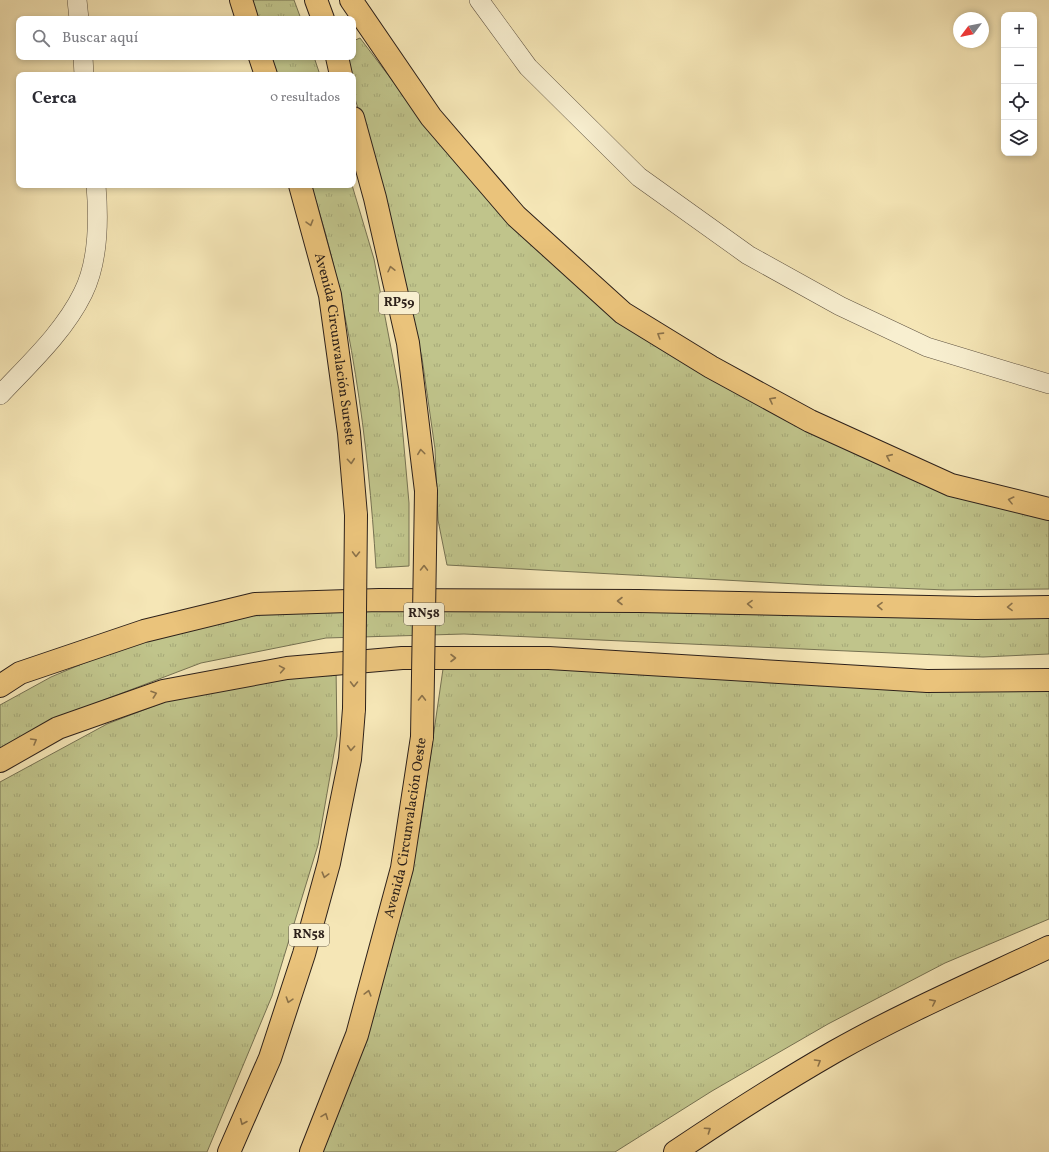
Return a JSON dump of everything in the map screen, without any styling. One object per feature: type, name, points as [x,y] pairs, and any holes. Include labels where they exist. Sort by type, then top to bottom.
[{"type":"highway","points":[[241,0],[246,16]]},
{"type":"highway","points":[[316,0],[322,16]]},
{"type":"highway","points":[[351,0],[431,117],[516,216],[623,313],[711,367],[810,421],[951,485],[1049,509]]},
{"type":"highway","points":[[261,60],[265,72]]},
{"type":"highway","points":[[338,60],[341,72]]},
{"type":"highway","name":"RP59","points":[[356,129],[375,198],[408,343],[426,491]]},
{"type":"highway","name":"Avenida Circunvalación Sureste","points":[[229,1152],[270,1058],[304,954],[329,863],[348,767],[354,709],[356,515],[349,433],[330,295],[301,188]]},
{"type":"highway","name":"Avenida Circunvalación Oeste","points":[[311,1152],[357,1035],[402,868],[422,737],[426,491]]},
{"type":"highway","points":[[0,686],[20,674],[144,631],[255,604],[379,600],[647,602],[976,608],[1049,607]]},
{"type":"highway","points":[[0,761],[58,728],[163,691],[287,668],[402,658],[549,658],[927,681],[1049,680]]},
{"type":"highway","points":[[675,1152],[746,1105],[835,1052],[933,1002],[1049,947]]},
{"type":"street","points":[[77,0],[79,16]]},
{"type":"street","points":[[479,0],[528,67],[639,177],[748,255],[840,306],[927,347],[1049,384]]},
{"type":"street","points":[[83,60],[84,72]]},
{"type":"street","points":[[0,395],[61,328],[83,293],[94,257],[98,205],[96,188]]},
{"type":"green space","points":[[252,0],[294,0],[300,16],[257,16]]},
{"type":"green space","points":[[360,38],[436,138],[542,249],[739,392],[1049,519],[1049,589],[947,590],[816,585],[447,565],[438,520],[435,449],[422,358],[376,163],[356,102],[356,72],[346,72],[342,60],[356,60],[356,40]]},
{"type":"green space","points":[[271,60],[315,60],[319,72],[275,72]]},
{"type":"green space","points":[[312,188],[353,188],[374,259],[399,390],[409,503],[409,566],[376,568],[368,471],[356,375],[337,279]]},
{"type":"green space","points":[[266,607],[1049,614],[1049,654],[983,657],[464,634],[326,638],[201,663],[96,703],[0,754],[0,705],[51,677],[115,650]]},
{"type":"green space","points":[[480,666],[1049,683],[1049,919],[945,963],[828,1024],[712,1091],[615,1152],[321,1152],[357,1051],[420,828],[443,669]]},
{"type":"green space","points":[[336,667],[337,736],[318,845],[272,996],[207,1152],[0,1152],[0,782],[107,724],[193,691]]}]
